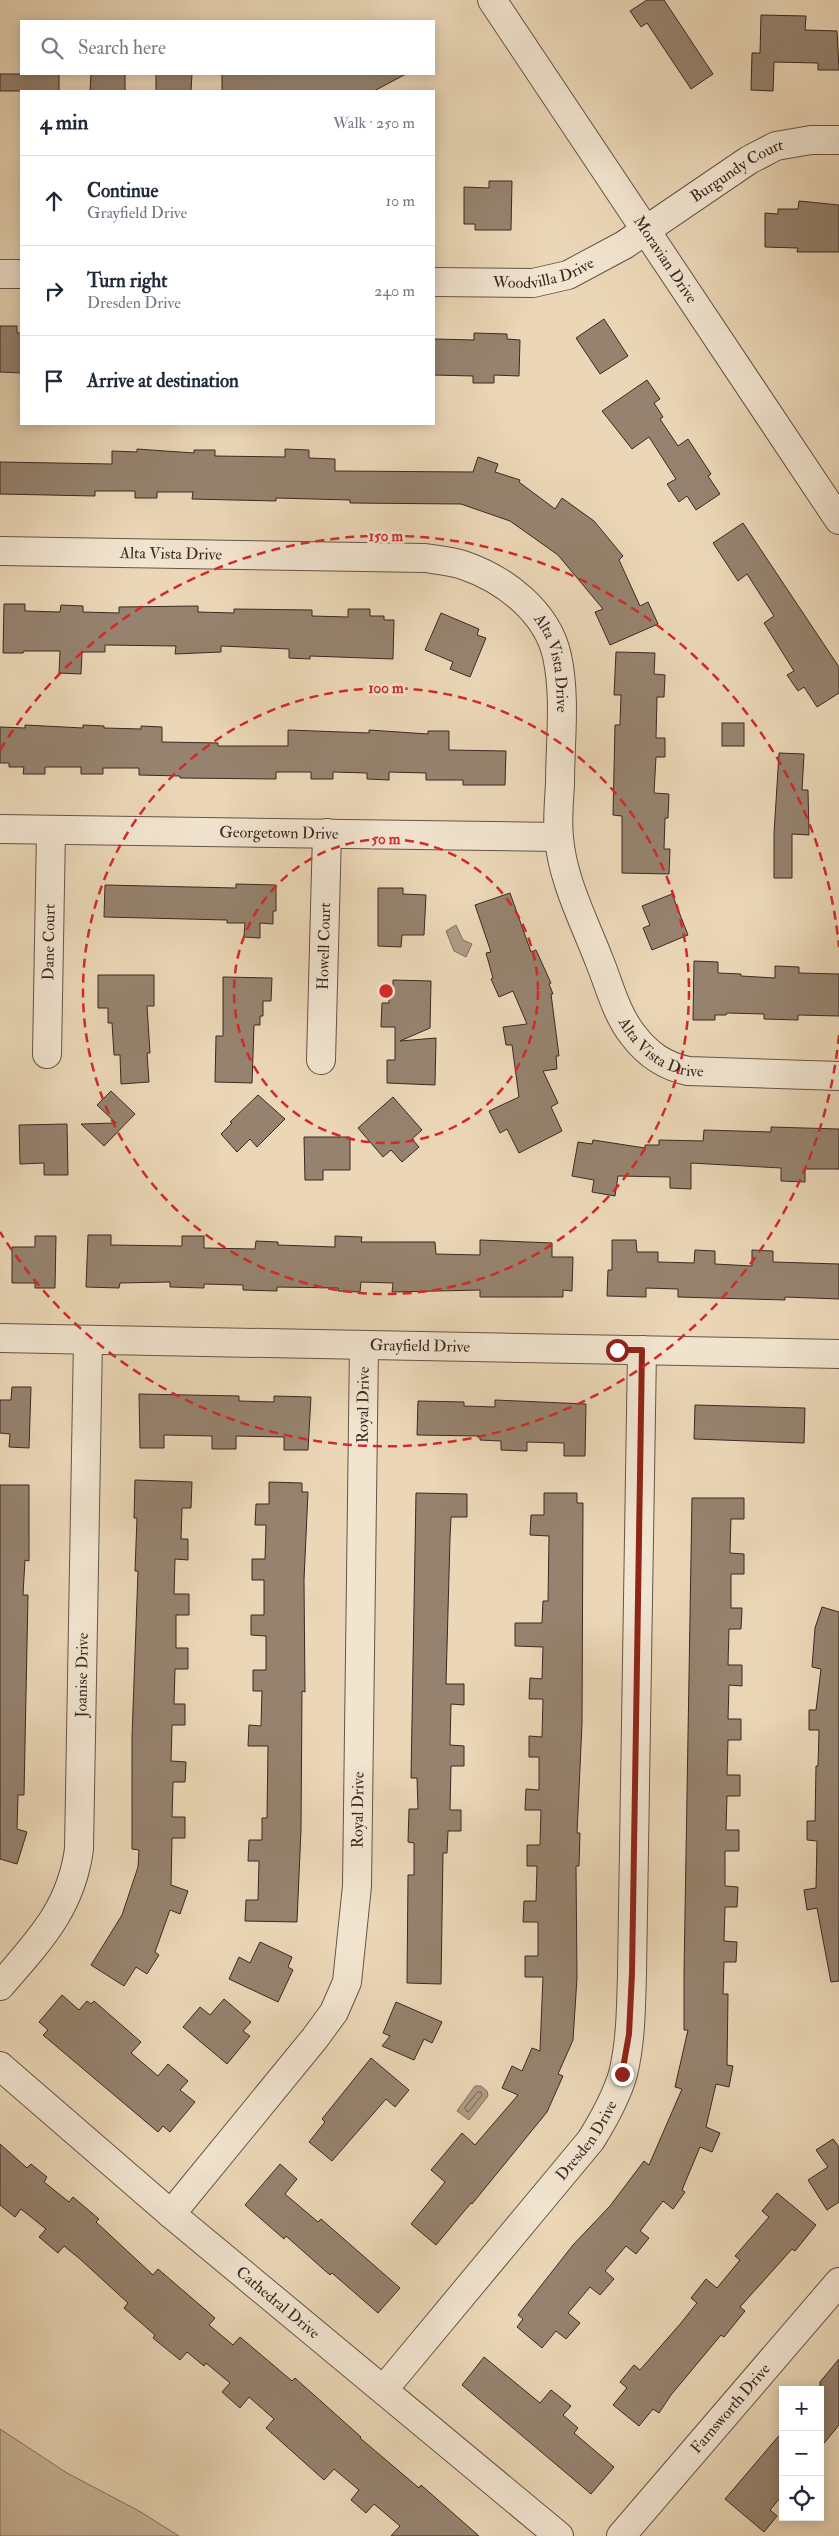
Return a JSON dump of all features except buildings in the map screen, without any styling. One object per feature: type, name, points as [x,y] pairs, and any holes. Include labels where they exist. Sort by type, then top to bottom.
[{"type":"street","name":"Moravian Drive","points":[[492,0],[645,232],[839,520]]},
{"type":"street","name":"Burgundy Court","points":[[645,232],[749,160],[776,146],[811,140],[839,140]]},
{"type":"street","name":"Woodvilla Drive","points":[[435,282],[524,283],[548,281],[568,275],[602,258],[645,232]]},
{"type":"street","points":[[0,274],[20,274]]},
{"type":"street","name":"Alta Vista Drive","points":[[0,551],[426,558],[462,564],[490,576],[513,590],[537,616],[557,654],[561,680],[558,837],[573,893],[620,1012],[632,1034],[649,1053],[669,1067],[688,1071],[839,1076]]},
{"type":"street","name":"Georgetown Drive","points":[[0,829],[558,837]]},
{"type":"street","name":"Dane Court","points":[[46,1054],[51,830]]},
{"type":"street","name":"Howell Court","points":[[321,1060],[327,833]]},
{"type":"street","name":"Grayfield Drive","points":[[0,1338],[839,1354]]},
{"type":"street","name":"Joanise Drive","points":[[0,1986],[47,1931],[66,1900],[76,1873],[79,1849],[88,1340]]},
{"type":"street","name":"Royal Drive","points":[[171,2214],[315,2038],[334,2012],[347,1982],[357,1886],[364,1345]]},
{"type":"street","name":"Dresden Drive","points":[[384,2389],[591,2140],[610,2108],[622,2074],[629,2034],[632,1973],[642,1350]]},
{"type":"street","name":"Cathedral Drive","points":[[0,2066],[171,2214],[559,2536]]},
{"type":"street","name":"Farnsworth Drive","points":[[621,2536],[839,2282]]},
{"type":"shaded area","points":[[0,2429],[67,2473],[139,2511],[179,2536],[0,2536]]},
{"type":"water","points":[[456,925],[463,940],[472,944],[466,957],[454,951],[446,931]]},
{"type":"water","points":[[475,2086],[481,2086],[487,2091],[488,2096],[469,2120],[457,2111]]},
{"type":"route","points":[[617,1350],[642,1350],[632,1973],[629,2034],[622,2074]]}]
